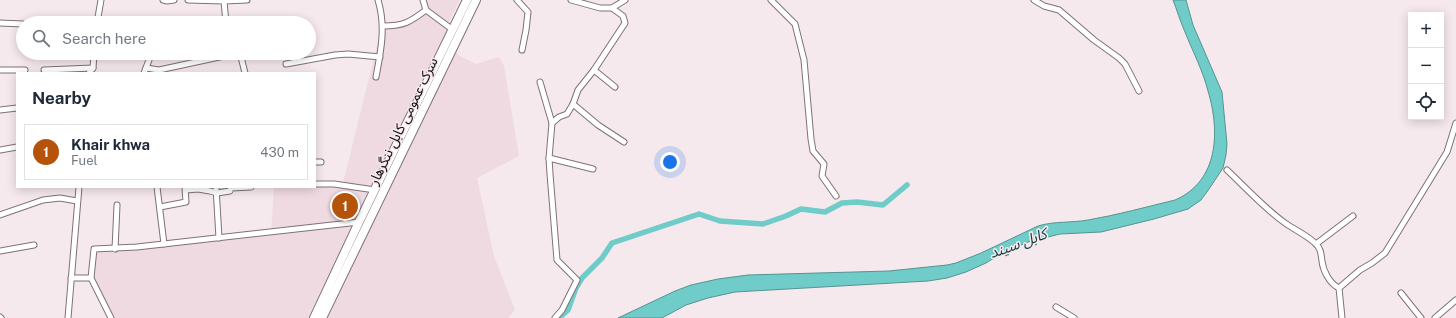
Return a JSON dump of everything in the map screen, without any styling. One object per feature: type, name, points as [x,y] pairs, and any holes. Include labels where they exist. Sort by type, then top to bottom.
[{"type":"highway","name":"سرک عمومی کابل ننگرهار","points":[[314,318],[467,0]]},
{"type":"highway","name":"سرک عمومی کابل ننگرهار","points":[[322,318],[476,0]]},
{"type":"street","points":[[99,16],[102,0]]},
{"type":"street","points":[[162,0],[167,2],[174,0]]},
{"type":"street","points":[[188,0],[247,0]]},
{"type":"street","points":[[376,77],[380,57],[383,26],[381,9],[378,0]]},
{"type":"street","points":[[423,0],[426,10],[453,30]]},
{"type":"street","points":[[517,0],[528,12],[522,50]]},
{"type":"street","points":[[570,0],[600,8],[612,8],[625,0]]},
{"type":"street","points":[[771,0],[796,24],[804,60],[813,151],[824,164],[822,176],[836,196]]},
{"type":"street","points":[[1034,0],[1044,6],[1059,10],[1094,40],[1119,58],[1125,64],[1139,91]]},
{"type":"street","points":[[224,1],[225,16]]},
{"type":"street","points":[[552,123],[559,117],[567,114],[573,104],[578,90],[594,70],[625,23],[623,16],[612,8]]},
{"type":"street","points":[[383,26],[393,26],[410,22],[426,10]]},
{"type":"street","points":[[0,23],[16,24]]},
{"type":"street","points":[[316,59],[342,55],[380,57]]},
{"type":"street","points":[[44,70],[91,71],[93,60]]},
{"type":"street","points":[[149,60],[145,71],[159,70],[205,60]]},
{"type":"street","points":[[242,60],[245,72]]},
{"type":"street","points":[[286,64],[311,60]]},
{"type":"street","points":[[0,70],[25,70]]},
{"type":"street","points":[[594,70],[615,87]]},
{"type":"street","points":[[540,82],[552,123],[549,158],[557,260],[577,280],[562,310],[555,318]]},
{"type":"street","points":[[573,104],[598,125],[624,142]]},
{"type":"street","points":[[0,110],[16,108]]},
{"type":"street","points":[[1339,288],[1385,253],[1447,152],[1456,123]]},
{"type":"street","points":[[0,150],[16,147]]},
{"type":"street","points":[[549,158],[593,168]]},
{"type":"street","points":[[316,162],[321,162]]},
{"type":"street","points":[[1227,170],[1285,223],[1316,244],[1322,254],[1322,261],[1328,277],[1332,283],[1339,288],[1342,318]]},
{"type":"street","points":[[316,184],[334,184],[375,190]]},
{"type":"street","points":[[68,318],[79,188]]},
{"type":"street","points":[[157,188],[164,244]]},
{"type":"street","points":[[160,207],[186,202],[186,188],[217,193],[230,191],[231,188]]},
{"type":"street","points":[[216,188],[220,238]]},
{"type":"street","points":[[0,215],[43,200],[60,198],[77,201]]},
{"type":"street","points":[[115,248],[117,205]]},
{"type":"street","points":[[1316,244],[1353,216]]},
{"type":"street","points":[[111,318],[91,278],[94,249],[164,244],[359,222]]},
{"type":"street","points":[[0,251],[34,245]]},
{"type":"street","points":[[71,278],[91,278]]},
{"type":"street","points":[[1401,294],[1421,318]]},
{"type":"street","points":[[1435,318],[1456,300]]},
{"type":"street","points":[[1056,307],[1074,318]]},
{"type":"shaded area","points":[[425,0],[460,0],[447,26],[458,55],[476,64],[499,57],[504,66],[519,156],[477,178],[494,256],[515,310],[508,318],[112,318],[92,277],[95,247],[215,240],[271,233],[274,188],[316,188],[316,185],[343,183],[381,29],[411,23],[424,9]]},
{"type":"water","name":"کابل سيند","points":[[1173,0],[1186,0],[1193,25],[1222,92],[1227,144],[1223,168],[1201,200],[1188,209],[1101,232],[1060,234],[1028,242],[1002,253],[986,263],[966,272],[947,278],[928,281],[735,292],[686,305],[662,318],[618,318],[675,291],[691,285],[718,279],[748,275],[889,271],[947,265],[981,253],[1038,226],[1050,223],[1082,221],[1132,211],[1175,200],[1190,192],[1200,181],[1208,168],[1214,138],[1214,122],[1212,106],[1201,69]]},
{"type":"waterway","points":[[559,318],[568,310],[576,288],[582,278],[602,258],[612,243],[699,214],[720,221],[763,224],[801,209],[825,212],[842,203],[857,202],[883,205],[907,185]]},
{"type":"place","name":"Khair khwa","points":[[345,206]]}]
